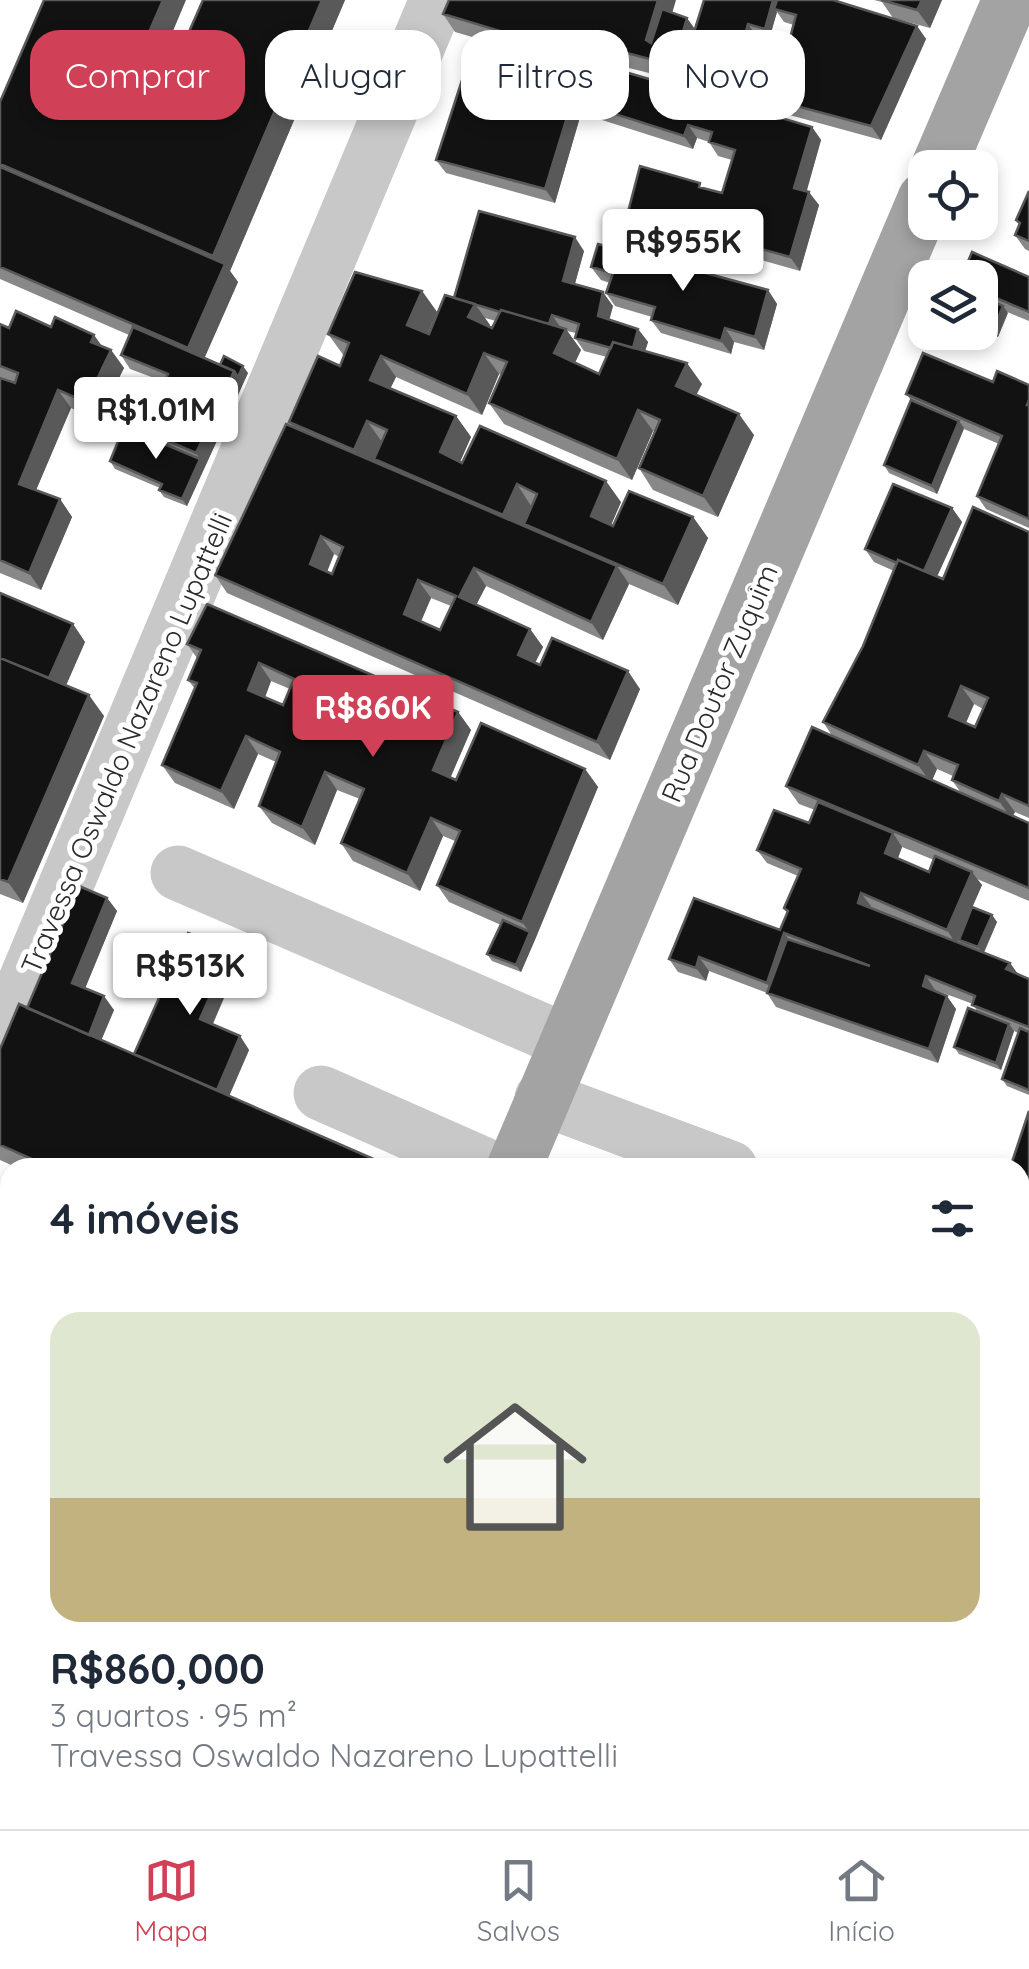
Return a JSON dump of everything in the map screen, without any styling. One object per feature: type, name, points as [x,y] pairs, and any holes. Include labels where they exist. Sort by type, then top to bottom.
[{"type":"main road","points":[[946,150],[1010,0]]},
{"type":"main road","name":"Rua Doutor Zuquim","points":[[518,1158],[908,238]]},
{"type":"street","name":"Travessa Oswaldo Nazareno Lupattelli","points":[[0,1042],[437,0]]},
{"type":"street","points":[[178,873],[566,1042]]},
{"type":"street","points":[[320,1093],[468,1158]]},
{"type":"street","points":[[542,1098],[703,1158]]},
{"type":"building","points":[[44,0],[163,0],[150,30],[31,30]]},
{"type":"building","points":[[203,0],[322,0],[309,30],[265,30],[265,120],[271,120],[213,256],[0,164],[0,102],[30,32],[30,120],[245,120],[245,30],[190,30]]},
{"type":"building","points":[[449,0],[658,0],[646,40],[649,59],[629,54],[629,30],[497,30],[443,14]]},
{"type":"building","points":[[704,0],[773,0],[765,29],[748,24],[746,30],[695,30]]},
{"type":"building","points":[[777,0],[833,0],[917,26],[871,126],[805,108],[805,30],[792,30],[796,15],[774,9]]},
{"type":"building","points":[[881,0],[922,0],[917,10]]},
{"type":"building","points":[[662,9],[687,18],[683,30],[655,30]]},
{"type":"building","points":[[629,73],[649,79],[649,120],[788,120],[812,127],[794,188],[809,192],[790,257],[628,212],[640,166],[722,193],[735,150],[709,142],[712,132],[688,125],[684,136],[629,118]]},
{"type":"building","points":[[461,83],[461,120],[566,120],[545,189],[436,160]]},
{"type":"building","points":[[0,167],[225,264],[188,348],[0,267]]},
{"type":"building","points":[[1029,191],[1029,241],[1015,235],[1020,223],[1016,220]]},
{"type":"building","points":[[479,211],[575,237],[563,281],[603,292],[598,316],[638,329],[633,348],[613,342],[611,348],[575,338],[579,324],[552,315],[549,324],[454,298]]},
{"type":"building","points":[[598,244],[768,290],[755,337],[725,328],[721,341],[651,320],[655,307],[606,293],[613,273],[591,267]]},
{"type":"building","points":[[972,252],[990,260],[969,260]]},
{"type":"building","points":[[998,263],[1029,277],[1029,312],[998,299]]},
{"type":"building","points":[[355,272],[422,291],[407,325],[429,334],[445,295],[475,304],[468,317],[492,328],[501,310],[566,329],[554,353],[599,374],[613,342],[687,363],[676,386],[739,414],[703,496],[639,468],[660,420],[638,410],[617,459],[489,403],[507,362],[484,353],[467,394],[381,356],[370,380],[456,416],[440,452],[462,463],[480,426],[606,481],[591,516],[613,526],[629,491],[693,517],[663,584],[524,524],[537,494],[517,484],[503,515],[374,459],[387,430],[367,421],[354,450],[289,422],[318,356],[340,366],[349,343],[328,334]]},
{"type":"building","points":[[16,311],[51,327],[55,317],[94,335],[91,342],[111,350],[86,402],[58,390],[19,484],[60,499],[29,573],[0,560],[0,378],[15,383],[18,373],[0,366],[0,324],[9,328]]},
{"type":"building","points":[[133,327],[234,371],[196,453],[95,409],[109,380],[157,401],[168,374],[121,355]],"holes":[[[178,380],[191,387],[180,412],[167,405]]]},
{"type":"building","points":[[923,353],[993,382],[997,371],[1029,385],[1029,519],[977,496],[1002,436],[906,394]]},
{"type":"building","points":[[224,356],[243,366],[238,377],[220,365]]},
{"type":"building","points":[[911,400],[959,421],[932,486],[884,465]]},
{"type":"building","points":[[286,424],[617,566],[591,622],[474,568],[459,597],[530,629],[518,655],[540,665],[552,638],[628,671],[597,742],[215,575]],"holes":[[[321,536],[343,547],[332,574],[310,564]],[[418,580],[456,596],[440,630],[404,614]]]},
{"type":"building","points":[[124,427],[200,459],[182,499],[159,490],[162,484],[110,461]]},
{"type":"building","points":[[893,484],[952,508],[924,571],[865,549]]},
{"type":"building","points":[[973,507],[1029,532],[1029,806],[1002,794],[999,801],[952,780],[958,765],[924,751],[918,765],[823,722],[863,646],[898,560],[943,579]],"holes":[[[961,686],[988,698],[975,727],[949,716]]]},
{"type":"building","points":[[0,593],[73,624],[49,678],[0,658]]},
{"type":"building","points":[[207,604],[458,712],[433,770],[456,780],[481,723],[585,769],[522,922],[437,885],[460,831],[431,818],[407,873],[341,843],[364,789],[325,772],[302,827],[259,806],[280,752],[246,736],[221,791],[162,765],[197,683],[188,680],[201,650],[187,644]],"holes":[[[259,663],[294,679],[283,705],[248,690]],[[355,706],[377,715],[366,741],[345,733]]]},
{"type":"building","points":[[0,658],[89,695],[8,882],[0,879]]},
{"type":"building","points":[[812,727],[1029,823],[1029,888],[786,786]]},
{"type":"building","points":[[818,802],[893,833],[885,853],[929,872],[935,856],[972,872],[947,930],[861,893],[858,903],[1010,963],[1006,969],[1029,979],[1029,1027],[972,1005],[975,996],[926,976],[923,986],[947,996],[929,1049],[767,993],[787,939],[870,966],[784,933],[767,983],[699,957],[696,968],[669,959],[694,898],[780,930],[788,911],[784,908],[801,869],[757,850],[774,810],[809,823]]},
{"type":"building","points":[[79,886],[107,898],[72,983],[104,996],[89,1035],[27,1008]]},
{"type":"building","points":[[972,907],[992,915],[978,947],[959,940]]},
{"type":"building","points":[[503,920],[530,932],[516,965],[487,954]]},
{"type":"building","points":[[188,933],[230,950],[200,1019],[240,1036],[217,1090],[134,1054]]},
{"type":"building","points":[[19,1004],[371,1158],[29,1158],[0,1145],[0,1049]]},
{"type":"building","points":[[968,1008],[1009,1024],[996,1063],[954,1047]]},
{"type":"building","points":[[1020,1028],[1029,1032],[1029,1090],[1002,1079]]},
{"type":"building","points":[[1029,1111],[1029,1158],[1013,1158]]}]
